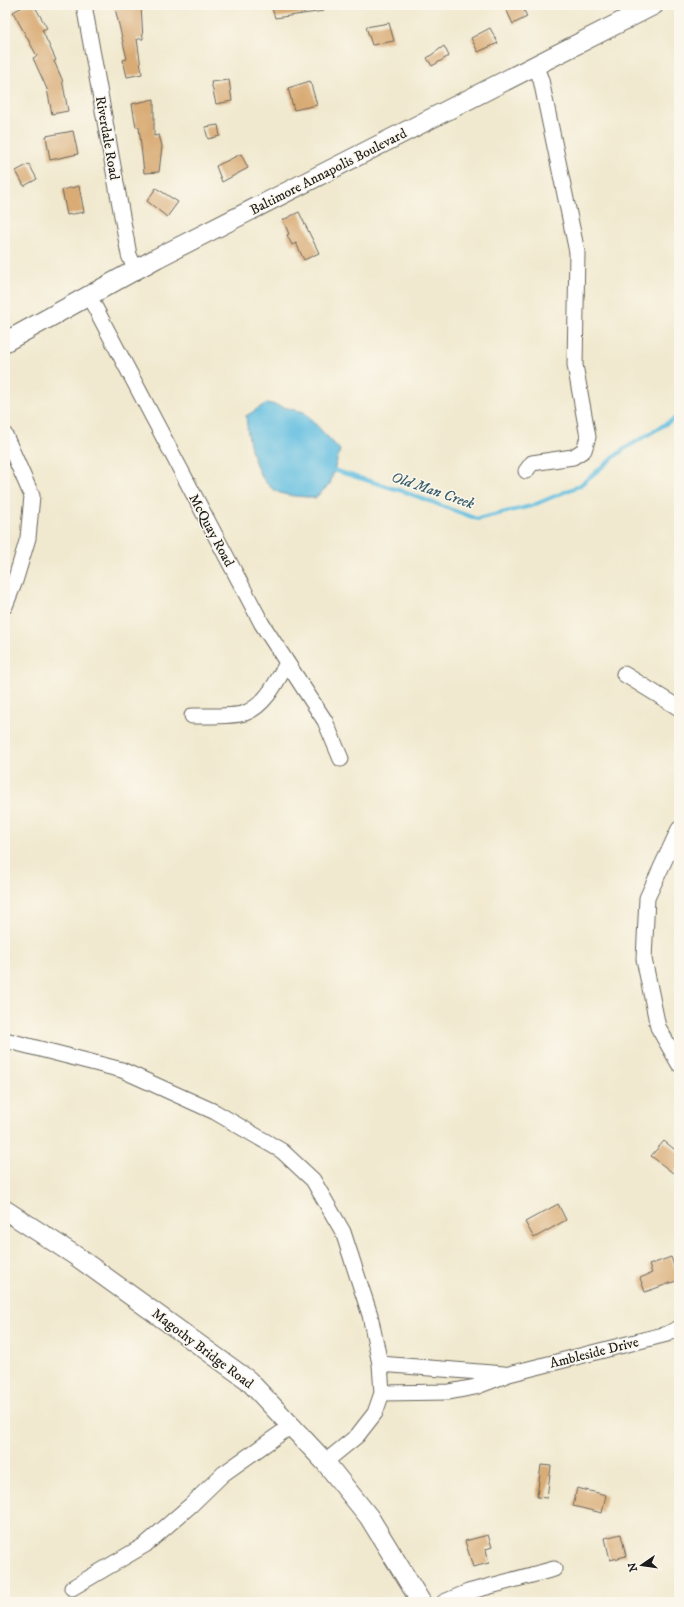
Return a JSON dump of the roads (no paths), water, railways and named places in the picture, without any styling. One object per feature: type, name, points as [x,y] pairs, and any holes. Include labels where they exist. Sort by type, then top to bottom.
[{"type":"main road","name":"Baltimore Annapolis Boulevard","points":[[5,342],[135,269],[654,5]]},
{"type":"main road","name":"Magothy Bridge Road","points":[[5,1210],[76,1256],[248,1380],[325,1462],[369,1517],[421,1602]]},
{"type":"street","name":"Riverdale Road","points":[[84,5],[129,255],[135,269]]},
{"type":"street","points":[[526,471],[532,463],[574,457],[584,450],[588,437],[575,365],[577,252],[541,80],[537,70],[533,66]]},
{"type":"street","name":"McQuay Road","points":[[89,296],[262,624],[325,721],[340,759]]},
{"type":"street","points":[[5,435],[32,496],[28,538],[16,581],[5,606]]},
{"type":"street","points":[[192,716],[214,716],[245,713],[263,701],[276,684],[287,663]]},
{"type":"street","points":[[624,674],[638,681],[679,708]]},
{"type":"street","points":[[679,829],[648,898],[644,959],[658,1027],[679,1064]]},
{"type":"street","points":[[6,1040],[122,1070],[215,1112],[282,1151],[313,1180],[343,1232],[370,1315],[380,1364],[382,1393],[375,1412],[357,1436],[325,1462]]},
{"type":"street","name":"Ambleside Drive","points":[[382,1393],[449,1392],[475,1387],[509,1374],[667,1334],[679,1328]]},
{"type":"street","name":"Ambleside Drive","points":[[380,1364],[509,1374]]},
{"type":"street","points":[[72,1588],[145,1544],[191,1505],[223,1474],[291,1426]]},
{"type":"street","points":[[444,1602],[468,1592],[554,1569]]},
{"type":"water","points":[[267,403],[304,412],[340,450],[330,484],[315,498],[282,494],[270,487],[263,479],[254,458],[248,436],[246,416]]},
{"type":"waterway","name":"Old Man Creek","points":[[330,469],[402,491],[477,519],[531,506],[579,486],[624,449],[679,416]]}]
